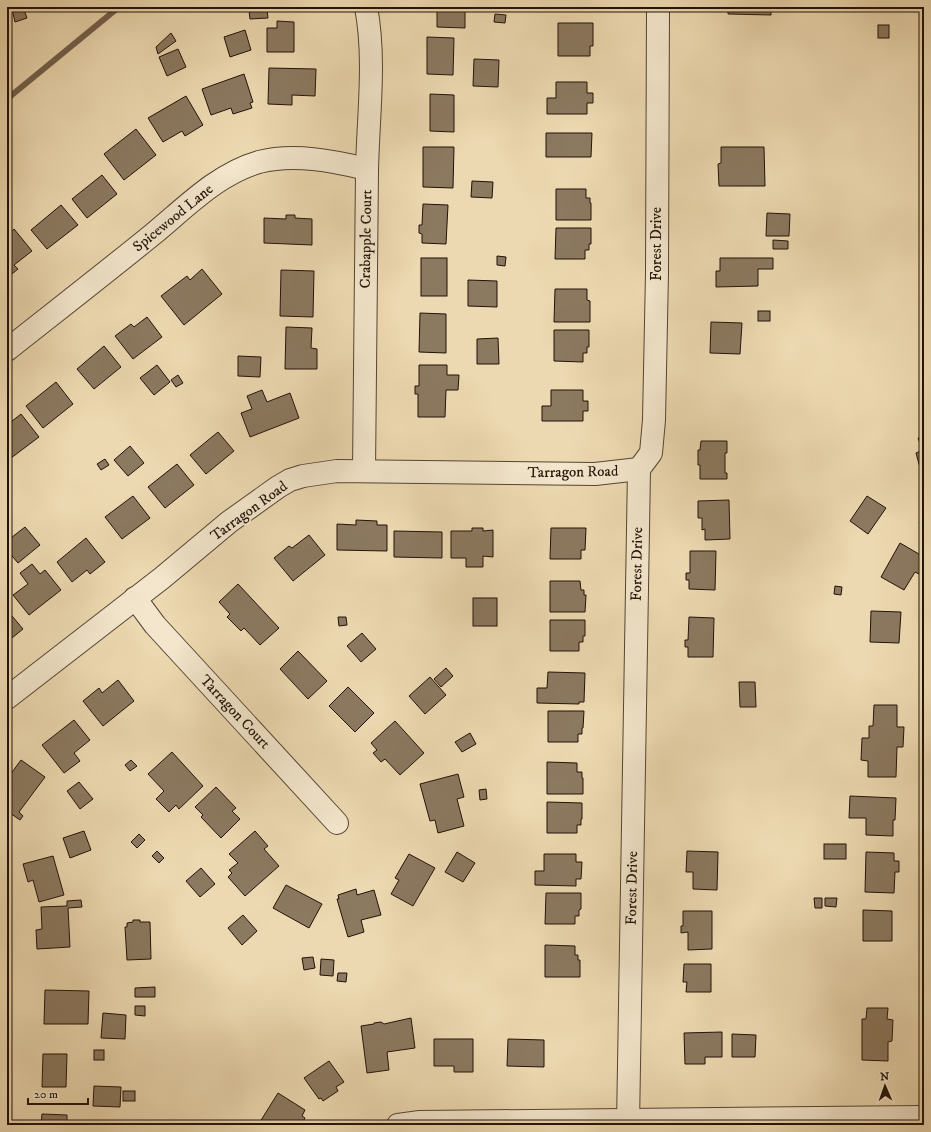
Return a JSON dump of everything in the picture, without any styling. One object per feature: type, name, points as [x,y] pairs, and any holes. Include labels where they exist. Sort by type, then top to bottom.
[{"type":"street","name":"Crabapple Court","points":[[364,471],[367,169],[371,48],[366,7]]},
{"type":"street","name":"Forest Drive","points":[[628,1123],[639,469],[651,453],[654,420],[658,7]]},
{"type":"street","name":"Spicewood Lane","points":[[7,350],[189,204],[229,175],[258,163],[275,159],[295,158],[326,161],[367,169]]},
{"type":"street","name":"Tarragon Road","points":[[7,698],[162,578],[229,522],[290,480],[304,476],[337,471],[595,474],[639,469]]},
{"type":"street","name":"Tarragon Court","points":[[135,598],[155,625],[337,823]]},
{"type":"street","points":[[398,1125],[420,1122],[628,1123],[924,1117]]},
{"type":"building","points":[[23,7],[27,18],[15,22],[12,9]]},
{"type":"building","points":[[437,7],[465,7],[465,28],[437,27]]},
{"type":"building","points":[[549,7],[594,7],[594,9],[549,9]]},
{"type":"building","points":[[728,7],[771,7],[771,15],[728,14]]},
{"type":"building","points":[[773,7],[781,7],[781,11],[773,10]]},
{"type":"building","points":[[267,10],[268,18],[250,19],[249,11]]},
{"type":"building","points":[[495,14],[506,15],[505,23],[494,22]]},
{"type":"building","points":[[7,21],[11,33],[7,34]]},
{"type":"building","points":[[277,21],[294,22],[294,52],[267,52],[267,28],[277,28]]},
{"type":"building","points":[[558,23],[593,23],[593,46],[590,46],[590,56],[558,56]]},
{"type":"building","points":[[878,25],[889,25],[889,38],[878,38]]},
{"type":"building","points":[[245,30],[251,50],[230,57],[224,37]]},
{"type":"building","points":[[171,33],[176,41],[158,54],[156,47]]},
{"type":"building","points":[[427,37],[454,38],[453,75],[427,74]]},
{"type":"building","points":[[178,49],[186,67],[167,76],[159,57]]},
{"type":"building","points":[[474,59],[499,60],[498,87],[473,86]]},
{"type":"building","points":[[269,68],[316,69],[315,96],[292,95],[292,105],[268,104]]},
{"type":"building","points":[[244,74],[253,102],[250,103],[252,108],[233,114],[231,108],[211,115],[202,89]]},
{"type":"building","points":[[556,82],[587,82],[587,93],[593,93],[593,103],[587,103],[587,114],[547,114],[547,98],[556,98]]},
{"type":"building","points":[[430,94],[454,95],[454,132],[430,131]]},
{"type":"building","points":[[186,96],[203,125],[185,136],[182,131],[163,142],[148,118]]},
{"type":"building","points":[[136,129],[156,155],[124,180],[104,154]]},
{"type":"building","points":[[546,133],[592,133],[591,157],[546,157]]},
{"type":"building","points":[[423,147],[454,147],[453,188],[423,187]]},
{"type":"building","points":[[721,147],[764,147],[765,186],[719,186],[718,164],[721,163]]},
{"type":"building","points":[[102,175],[117,194],[87,218],[72,199]]},
{"type":"building","points":[[472,181],[493,182],[492,198],[471,197]]},
{"type":"building","points":[[556,189],[586,189],[586,198],[590,198],[591,203],[591,220],[556,220]]},
{"type":"building","points":[[423,204],[448,205],[446,244],[422,243],[422,234],[419,233],[419,225],[422,225]]},
{"type":"building","points":[[61,205],[78,225],[47,249],[31,230]]},
{"type":"building","points":[[767,213],[790,214],[789,236],[766,236]]},
{"type":"building","points":[[286,215],[295,215],[295,218],[312,219],[312,245],[264,243],[264,218],[286,219]]},
{"type":"building","points":[[556,228],[591,228],[591,244],[589,244],[589,250],[585,250],[585,259],[555,259]]},
{"type":"building","points":[[14,229],[32,251],[14,265],[18,269],[7,278],[7,235]]},
{"type":"building","points":[[773,240],[788,241],[788,249],[773,249]]},
{"type":"building","points":[[497,256],[506,257],[505,266],[497,265]]},
{"type":"building","points":[[421,258],[447,258],[447,296],[421,296]]},
{"type":"building","points":[[720,258],[773,258],[773,269],[758,269],[758,286],[716,287],[716,271],[720,271]]},
{"type":"building","points":[[202,269],[222,294],[184,325],[161,296],[187,276],[190,280]]},
{"type":"building","points":[[281,270],[314,271],[313,317],[280,316]]},
{"type":"building","points":[[468,280],[497,281],[497,307],[468,306]]},
{"type":"building","points":[[555,289],[587,289],[587,300],[590,301],[590,322],[554,322]]},
{"type":"building","points":[[758,311],[770,311],[770,321],[758,321]]},
{"type":"building","points":[[420,313],[446,314],[446,353],[419,352]]},
{"type":"building","points":[[147,317],[162,337],[133,359],[115,336],[131,324],[134,327]]},
{"type":"building","points":[[711,322],[742,323],[740,354],[710,353]]},
{"type":"building","points":[[286,327],[312,328],[311,348],[317,349],[317,369],[285,369]]},
{"type":"building","points":[[554,330],[589,330],[589,347],[587,347],[587,353],[583,353],[583,362],[554,361]]},
{"type":"building","points":[[498,338],[499,364],[477,364],[477,339]]},
{"type":"building","points":[[104,346],[121,367],[94,389],[77,369]]},
{"type":"building","points":[[238,356],[261,357],[260,377],[238,376]]},
{"type":"building","points":[[157,365],[170,382],[154,395],[140,378]]},
{"type":"building","points":[[419,365],[447,365],[447,375],[459,375],[458,390],[446,390],[445,417],[418,417],[418,394],[415,394],[415,386],[419,386]]},
{"type":"building","points":[[178,375],[183,383],[176,387],[171,380]]},
{"type":"building","points":[[56,382],[73,404],[43,428],[26,406]]},
{"type":"building","points":[[262,390],[267,402],[290,393],[299,418],[250,437],[241,413],[252,409],[247,396]]},
{"type":"building","points":[[551,390],[583,390],[583,401],[588,401],[588,411],[583,411],[583,421],[542,421],[542,406],[551,406]]},
{"type":"building","points":[[21,414],[39,437],[7,461],[7,425]]},
{"type":"building","points":[[218,432],[234,451],[206,474],[190,455]]},
{"type":"building","points":[[924,436],[924,445],[921,446],[918,438]]},
{"type":"building","points":[[701,441],[727,441],[727,453],[725,453],[725,473],[727,473],[727,479],[700,479],[698,450],[700,450]]},
{"type":"building","points":[[130,446],[144,463],[128,476],[114,460]]},
{"type":"building","points":[[922,447],[924,447],[923,479],[916,453],[923,450]]},
{"type":"building","points":[[105,459],[109,465],[101,470],[97,464]]},
{"type":"building","points":[[177,464],[194,485],[165,508],[148,487]]},
{"type":"building","points":[[133,496],[150,518],[122,539],[105,517]]},
{"type":"building","points":[[867,496],[886,508],[868,534],[850,521]]},
{"type":"building","points":[[729,500],[730,539],[705,540],[705,529],[702,530],[702,518],[698,518],[698,501]]},
{"type":"building","points":[[924,519],[924,531],[919,522]]},
{"type":"building","points":[[356,520],[377,521],[377,525],[387,525],[387,551],[337,550],[337,524],[356,525]]},
{"type":"building","points":[[25,527],[40,545],[18,563],[7,550],[7,541]]},
{"type":"building","points":[[472,528],[483,528],[483,531],[493,530],[493,557],[483,556],[483,567],[466,567],[466,558],[451,558],[451,531],[472,531]]},
{"type":"building","points":[[551,528],[586,528],[585,550],[581,550],[581,559],[550,559]]},
{"type":"building","points":[[394,531],[442,532],[442,558],[394,557]]},
{"type":"building","points":[[309,535],[325,555],[293,581],[274,558],[289,546],[292,548]]},
{"type":"building","points":[[86,538],[105,562],[90,574],[87,570],[72,582],[57,562]]},
{"type":"building","points":[[900,543],[924,557],[924,565],[919,574],[915,572],[904,590],[881,577]]},
{"type":"building","points":[[690,551],[716,551],[715,590],[689,589],[689,580],[686,580],[686,573],[690,573]]},
{"type":"building","points":[[32,564],[40,574],[45,570],[61,590],[29,615],[13,595],[28,584],[20,573]]},
{"type":"building","points":[[550,581],[580,581],[581,590],[584,590],[584,595],[586,595],[585,612],[550,612]]},
{"type":"building","points":[[238,584],[279,628],[260,645],[244,628],[241,631],[227,617],[230,614],[219,602]]},
{"type":"building","points":[[835,586],[842,587],[841,595],[834,594]]},
{"type":"building","points":[[473,598],[497,598],[497,626],[473,626]]},
{"type":"building","points":[[7,610],[23,629],[7,642]]},
{"type":"building","points":[[871,611],[901,612],[899,643],[870,642]]},
{"type":"building","points":[[338,617],[346,617],[347,625],[339,626]]},
{"type":"building","points":[[689,617],[714,618],[713,657],[688,657],[688,647],[685,647],[685,640],[688,640]]},
{"type":"building","points":[[550,620],[585,620],[585,636],[583,636],[583,642],[579,642],[579,651],[550,651]]},
{"type":"building","points":[[362,633],[376,649],[361,662],[347,646]]},
{"type":"building","points":[[298,651],[327,681],[308,699],[280,669]]},
{"type":"building","points":[[446,668],[453,676],[441,687],[434,679]]},
{"type":"building","points":[[548,672],[585,673],[584,702],[579,702],[579,704],[537,703],[537,688],[547,688]]},
{"type":"building","points":[[430,677],[446,695],[425,714],[409,696]]},
{"type":"building","points":[[118,680],[134,701],[103,726],[83,701],[99,688],[102,693]]},
{"type":"building","points":[[739,682],[755,682],[756,707],[740,707]]},
{"type":"building","points":[[348,687],[374,713],[355,732],[329,706]]},
{"type":"building","points":[[874,705],[897,705],[897,727],[904,727],[903,747],[897,747],[896,777],[868,777],[868,761],[861,760],[862,738],[869,738],[869,726],[873,726]]},
{"type":"building","points":[[548,711],[584,711],[582,734],[578,734],[578,742],[548,742]]},
{"type":"building","points":[[74,720],[90,740],[74,753],[80,761],[64,773],[42,745]]},
{"type":"building","points":[[395,721],[424,753],[400,775],[385,759],[381,762],[373,753],[377,750],[371,743]]},
{"type":"building","points":[[470,733],[476,744],[462,752],[455,742]]},
{"type":"building","points":[[172,752],[203,786],[179,809],[176,805],[169,812],[156,799],[164,791],[148,774]]},
{"type":"building","points":[[21,760],[45,777],[19,812],[23,816],[20,820],[7,811],[7,779]]},
{"type":"building","points":[[131,760],[137,766],[130,771],[125,765]]},
{"type":"building","points":[[547,762],[577,763],[577,772],[582,772],[583,794],[547,794]]},
{"type":"building","points":[[458,774],[464,797],[457,799],[464,826],[438,833],[435,820],[430,821],[420,784]]},
{"type":"building","points":[[79,782],[93,799],[80,809],[67,791]]},
{"type":"building","points":[[216,787],[236,808],[232,811],[240,819],[221,838],[201,817],[203,815],[195,807]]},
{"type":"building","points":[[486,789],[487,799],[480,800],[479,790]]},
{"type":"building","points":[[850,796],[896,798],[895,820],[893,820],[893,836],[866,835],[866,818],[849,818]]},
{"type":"building","points":[[547,802],[582,803],[581,825],[577,825],[577,833],[547,833]]},
{"type":"building","points":[[84,831],[91,850],[70,858],[63,838]]},
{"type":"building","points":[[255,831],[268,846],[264,849],[279,866],[245,896],[228,877],[232,873],[229,870],[238,863],[229,854]]},
{"type":"building","points":[[139,834],[145,840],[137,848],[131,842]]},
{"type":"building","points":[[824,844],[846,844],[846,859],[824,859]]},
{"type":"building","points":[[157,851],[164,858],[159,863],[152,856]]},
{"type":"building","points":[[687,851],[718,852],[717,890],[693,889],[693,872],[686,872]]},
{"type":"building","points":[[457,852],[475,863],[463,882],[445,872]]},
{"type":"building","points":[[866,852],[894,853],[894,861],[899,861],[899,872],[895,872],[894,893],[865,892]]},
{"type":"building","points":[[409,854],[435,868],[413,906],[391,894],[399,880],[395,878]]},
{"type":"building","points":[[544,854],[576,854],[576,862],[582,862],[581,879],[576,879],[576,886],[535,885],[535,871],[544,871]]},
{"type":"building","points":[[53,856],[64,895],[39,902],[33,880],[28,882],[23,864]]},
{"type":"building","points":[[201,868],[215,884],[200,897],[186,881]]},
{"type":"building","points":[[286,885],[322,904],[309,928],[273,908]]},
{"type":"building","points":[[356,889],[357,895],[374,890],[381,915],[361,920],[364,932],[348,937],[337,899],[339,899],[338,895]]},
{"type":"building","points":[[546,893],[581,893],[581,909],[579,910],[579,916],[575,916],[575,924],[545,924]]},
{"type":"building","points":[[814,898],[822,898],[822,908],[815,908]]},
{"type":"building","points":[[825,898],[837,898],[836,907],[825,906]]},
{"type":"building","points":[[81,900],[82,907],[68,908],[70,947],[37,949],[36,930],[42,929],[41,907],[67,906],[67,901]]},
{"type":"building","points":[[863,910],[892,911],[892,941],[863,941]]},
{"type":"building","points":[[683,911],[712,911],[712,949],[688,950],[688,932],[681,933],[681,926],[683,926]]},
{"type":"building","points":[[243,915],[257,931],[242,945],[228,928]]},
{"type":"building","points":[[133,920],[150,922],[151,959],[127,960],[125,927],[127,927],[127,923],[133,922]]},
{"type":"building","points":[[545,945],[575,946],[575,955],[578,955],[578,960],[580,960],[580,977],[545,977]]},
{"type":"building","points":[[313,957],[315,968],[304,970],[302,958]]},
{"type":"building","points":[[321,959],[334,960],[333,976],[320,975]]},
{"type":"building","points":[[684,964],[711,964],[711,992],[686,992],[687,982],[683,982]]},
{"type":"building","points":[[338,973],[347,973],[346,982],[337,981]]},
{"type":"building","points":[[155,987],[155,997],[135,997],[135,988]]},
{"type":"building","points":[[45,990],[89,991],[88,1024],[44,1024]]},
{"type":"building","points":[[135,1006],[145,1006],[145,1016],[135,1015]]},
{"type":"building","points":[[867,1008],[888,1008],[887,1019],[893,1020],[892,1041],[888,1042],[888,1061],[862,1060],[862,1019],[866,1019]]},
{"type":"building","points":[[103,1013],[126,1015],[125,1039],[101,1038]]},
{"type":"building","points":[[411,1018],[415,1048],[387,1052],[389,1070],[367,1073],[361,1026],[381,1022],[384,1024]]},
{"type":"building","points":[[722,1032],[722,1057],[705,1057],[705,1064],[685,1064],[684,1033]]},
{"type":"building","points":[[732,1034],[756,1035],[755,1057],[732,1057]]},
{"type":"building","points":[[434,1039],[473,1039],[473,1072],[454,1072],[454,1066],[434,1066]]},
{"type":"building","points":[[508,1039],[544,1040],[544,1067],[507,1066]]},
{"type":"building","points":[[94,1050],[104,1050],[104,1060],[94,1060]]},
{"type":"building","points":[[43,1054],[67,1054],[66,1087],[42,1087]]},
{"type":"building","points":[[329,1061],[344,1082],[336,1087],[338,1091],[323,1101],[321,1098],[319,1099],[304,1078]]},
{"type":"building","points":[[94,1086],[121,1087],[120,1107],[93,1106]]},
{"type":"building","points":[[123,1091],[135,1091],[135,1101],[123,1101]]},
{"type":"building","points":[[278,1093],[305,1110],[302,1116],[305,1118],[301,1125],[258,1125]]},
{"type":"building","points":[[42,1114],[67,1115],[67,1125],[41,1125]]},
{"type":"waterway","points":[[7,99],[119,7]]}]
